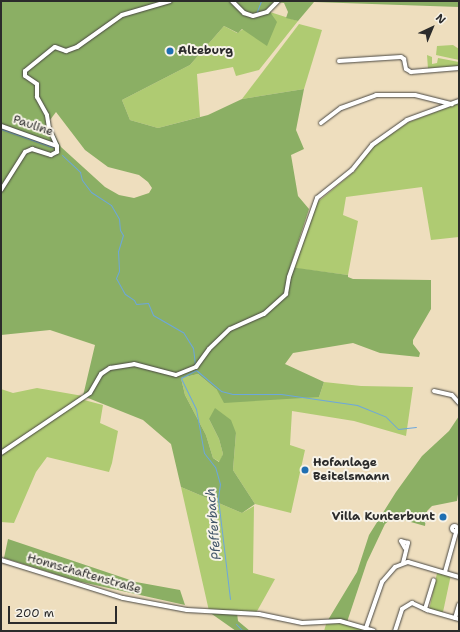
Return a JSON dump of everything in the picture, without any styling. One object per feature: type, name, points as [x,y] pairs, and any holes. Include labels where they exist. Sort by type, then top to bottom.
[{"type":"street","points":[[1,190],[25,152],[32,149],[53,155],[57,152],[57,146],[49,128],[47,115],[38,98],[37,84],[25,76],[25,71],[55,47],[66,51],[78,47],[122,15],[170,1]]},
{"type":"street","points":[[232,1],[244,13],[253,16],[267,12],[278,1]]},
{"type":"street","points":[[339,61],[401,57],[404,59],[406,69],[411,72],[459,68]]},
{"type":"street","points":[[321,123],[341,108],[376,95],[415,95],[452,104]]},
{"type":"street","points":[[1,453],[90,393],[101,374],[110,368],[134,364],[169,374],[185,373],[199,365],[209,348],[230,329],[264,314],[286,294],[288,277],[316,198],[352,170],[372,145],[407,120],[459,101]]},
{"type":"street","name":"Pauline","points":[[1,126],[57,146]]},
{"type":"street","points":[[434,391],[452,395],[459,403]]},
{"type":"street","points":[[445,572],[457,529]]},
{"type":"street","points":[[403,563],[405,548]]},
{"type":"street","name":"Honnschaftenstraße","points":[[1,560],[123,598],[187,610],[259,614],[302,623],[340,621],[374,631]]},
{"type":"street","points":[[366,628],[382,582],[392,570],[403,563],[445,572],[459,577]]},
{"type":"street","points":[[425,609],[434,580]]},
{"type":"street","points":[[395,631],[404,607],[415,603],[425,609],[457,618],[459,606]]},
{"type":"green space","points":[[1,1],[459,1],[459,7],[314,2],[298,21],[286,18],[288,12],[284,3],[276,2],[270,12],[277,22],[267,46],[242,29],[238,33],[224,26],[190,65],[122,100],[130,120],[158,128],[208,115],[242,99],[304,89],[296,130],[304,149],[291,155],[298,196],[309,209],[290,267],[348,275],[348,277],[353,279],[431,280],[431,309],[413,340],[413,344],[420,353],[419,357],[380,353],[353,343],[293,353],[285,364],[324,382],[319,397],[224,403],[217,390],[198,374],[181,378],[185,395],[206,435],[213,458],[219,462],[223,454],[219,439],[209,419],[215,408],[231,420],[236,433],[233,470],[255,504],[242,513],[181,487],[171,444],[143,420],[83,396],[95,345],[50,330],[1,335]],"holes":[[[56,112],[85,150],[108,167],[139,175],[148,182],[152,188],[149,193],[134,198],[119,195],[105,187],[61,147],[51,128],[50,120]]]},
{"type":"green space","points":[[270,12],[298,21],[259,70],[236,76],[233,67],[197,74],[200,117],[158,128],[130,120],[122,100],[190,65],[224,26],[237,33]]},
{"type":"green space","points":[[299,24],[322,30],[304,89],[242,99]]},
{"type":"green space","points":[[453,45],[459,49],[459,60],[436,55],[437,46]]},
{"type":"green space","points":[[427,55],[432,57],[432,64],[437,63],[438,58],[459,62],[459,66],[428,69]]},
{"type":"green space","points":[[459,103],[459,237],[431,240],[422,187],[346,197],[343,215],[358,221],[348,275],[293,268],[314,205],[355,171],[369,149],[409,122]]},
{"type":"green space","points":[[198,374],[217,390],[319,397],[324,382],[361,386],[413,387],[406,436],[354,421],[292,411],[290,445],[305,450],[291,513],[255,504],[233,470],[236,433],[209,419],[219,439],[223,454],[220,462],[213,458],[206,435],[185,395],[181,378]]},
{"type":"green space","points":[[37,388],[83,396],[84,400],[103,405],[100,423],[118,431],[112,463],[109,472],[47,457],[36,472],[14,523],[1,522],[1,389],[13,393]]},
{"type":"green space","points":[[459,416],[459,488],[457,501],[432,506],[427,511],[425,526],[393,517],[385,524],[367,562],[347,622],[328,620],[357,572],[369,535],[396,492],[422,456],[449,431]]},
{"type":"green space","points":[[181,487],[242,513],[254,506],[253,573],[275,579],[256,613],[209,611]]},
{"type":"green space","points":[[8,539],[136,582],[180,590],[185,605],[77,581],[4,558]]},
{"type":"green space","points":[[437,573],[451,576],[443,613],[429,610]]},
{"type":"green space","points":[[209,612],[237,613],[238,621],[250,631],[236,631]]},
{"type":"green space","points":[[327,621],[334,621],[374,631],[324,631]]},
{"type":"waterway","points":[[256,14],[261,1]]},
{"type":"waterway","name":"Pfefferbach","points":[[1,129],[52,147]]},
{"type":"waterway","name":"Pfefferbach","points":[[62,155],[80,172],[82,180],[91,192],[111,205],[119,219],[120,230],[123,235],[118,251],[119,271],[116,278],[125,294],[134,300],[136,304],[148,303],[153,315],[183,332],[193,348],[195,365]]},
{"type":"waterway","name":"Pfefferbach","points":[[230,599],[218,498],[220,484],[215,467],[204,453],[196,409],[181,378],[196,370],[221,391],[232,394],[281,394],[357,405],[386,417],[398,429],[416,427]]},
{"type":"waterway","name":"Pfefferbach","points":[[236,624],[243,631]]},
{"type":"place","name":"Alteburg","points":[[170,51]]},
{"type":"place","name":"Hofanlage Beitelsmann","points":[[305,470]]},
{"type":"place","name":"Villa Kunterbunt","points":[[443,517]]}]
